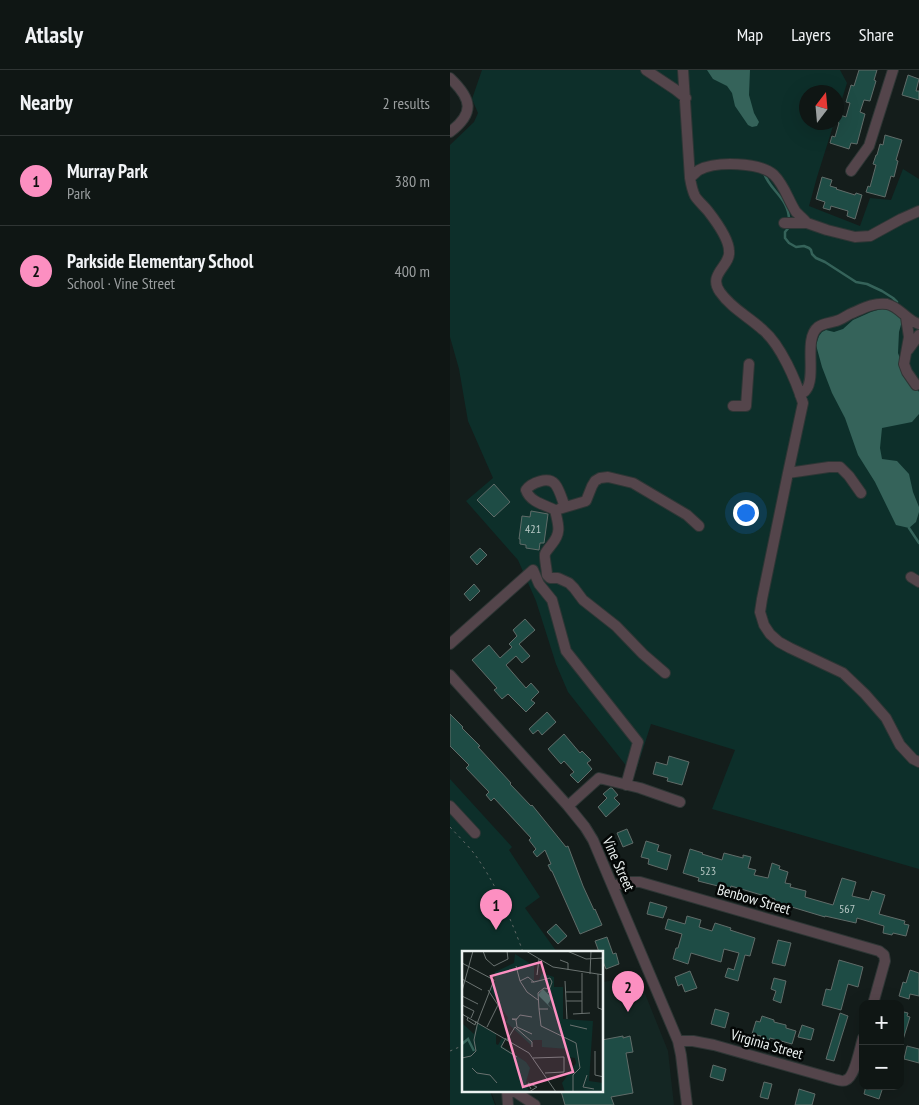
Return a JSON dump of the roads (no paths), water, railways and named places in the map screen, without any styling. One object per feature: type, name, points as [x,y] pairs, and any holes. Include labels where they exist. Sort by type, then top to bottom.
[{"type":"street","points":[[646,70],[686,98]]},
{"type":"street","points":[[683,70],[691,186],[695,196],[717,224],[728,244],[730,252],[728,259],[720,269],[716,284],[719,291],[732,306],[772,338],[782,353],[803,403],[761,605],[760,612],[764,625],[770,634],[784,645],[842,674],[866,694],[886,718],[900,745],[913,759],[919,762]]},
{"type":"street","points":[[851,171],[870,146],[893,70]]},
{"type":"street","points":[[450,78],[463,92],[468,106],[468,111],[462,122],[450,132]]},
{"type":"street","points":[[690,178],[698,170],[714,166],[748,166],[764,169],[773,174],[782,185],[796,211],[807,223]]},
{"type":"street","points":[[784,223],[807,223],[855,237],[870,236],[901,219],[919,212]]},
{"type":"street","points":[[800,394],[807,390],[811,379],[810,351],[817,327],[825,323],[838,321],[848,315],[877,304],[888,304],[899,309],[906,317],[919,324]]},
{"type":"street","points":[[906,317],[909,337],[904,364],[916,385]]},
{"type":"street","points":[[906,352],[919,335]]},
{"type":"street","points":[[733,406],[746,406],[749,364]]},
{"type":"street","points":[[788,473],[840,467],[862,493]]},
{"type":"street","points":[[665,673],[643,654],[616,626],[583,600],[569,583],[558,578],[550,578],[547,575],[544,559],[545,553],[558,537],[560,508],[586,501],[595,481],[600,478],[608,477],[633,483],[687,515],[700,526]]},
{"type":"street","points":[[450,644],[533,570],[539,584],[552,600],[566,651],[638,742],[626,785]]},
{"type":"street","name":"Vine Street","points":[[450,675],[568,806],[593,840],[678,1041],[686,1105]]},
{"type":"street","points":[[568,806],[599,778],[640,788],[680,802]]},
{"type":"street","points":[[450,806],[475,833]]},
{"type":"street","name":"Benbow Street","points":[[613,886],[626,882],[645,884],[873,949],[884,955],[884,966],[874,1000]]},
{"type":"street","name":"Virginia Street","points":[[678,1041],[693,1041],[714,1045],[840,1081],[850,1078],[861,1045]]},
{"type":"street","points":[[507,1092],[508,1105]]},
{"type":"street","points":[[516,1092],[535,1105]]},
{"type":"waterway","points":[[764,173],[770,185],[783,200],[789,220]]},
{"type":"waterway","points":[[790,226],[785,232],[785,238],[789,243],[796,247],[804,246],[809,248],[816,258],[856,282],[867,284],[882,291],[897,302]]},
{"type":"waterway","points":[[909,528],[919,543]]},
{"type":"place","name":"Murray Park","points":[[496,930]]},
{"type":"place","name":"Parkside Elementary School","points":[[628,1012]]}]
